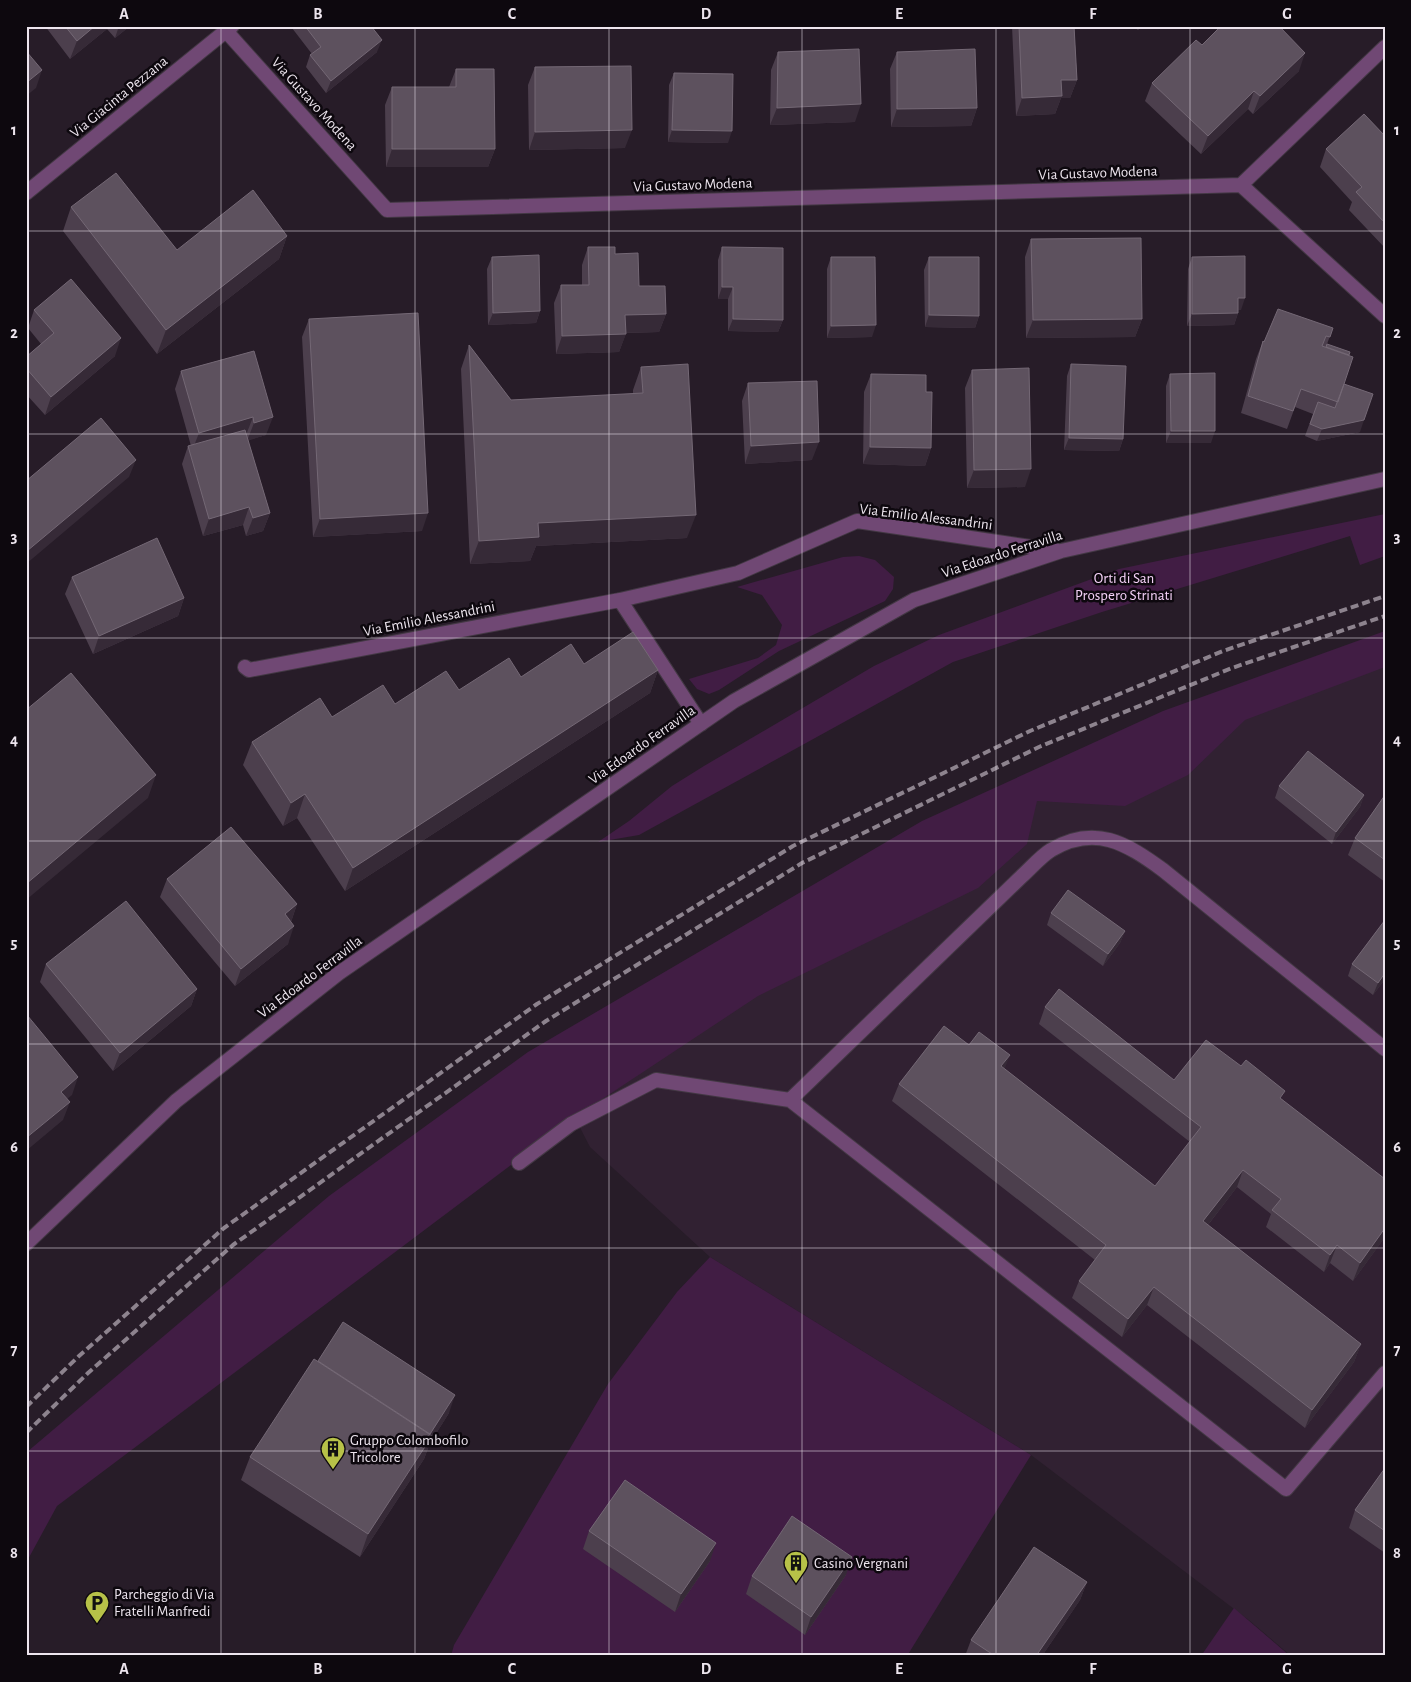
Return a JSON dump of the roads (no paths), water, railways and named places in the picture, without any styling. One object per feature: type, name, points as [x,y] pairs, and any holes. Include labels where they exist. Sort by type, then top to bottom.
[{"type":"street","name":"Via Gustavo Modena","points":[[229,28],[387,210],[1241,185]]},
{"type":"street","name":"Via Giacinta Pezzana","points":[[26,192],[229,28]]},
{"type":"street","points":[[1385,47],[1241,185],[1385,316]]},
{"type":"street","name":"Via Edoardo Ferravilla","points":[[26,1244],[176,1101],[340,973],[734,701],[914,600],[1061,551],[1385,479]]},
{"type":"street","name":"Via Emilio Alessandrini","points":[[245,667],[249,670],[620,600],[738,573],[857,521],[1061,551]]},
{"type":"street","points":[[620,600],[701,724]]},
{"type":"street","points":[[790,1100],[1022,876],[1050,851],[1078,838],[1105,838],[1133,848],[1163,870],[1385,1049]]},
{"type":"street","points":[[519,1163],[571,1124],[656,1080],[790,1100],[1286,1489],[1385,1373]]},
{"type":"railway","points":[[26,1407],[79,1356],[224,1228],[537,1004],[793,846],[1030,731],[1223,651],[1385,596]]},
{"type":"railway","points":[[26,1433],[88,1373],[233,1245],[546,1021],[802,863],[1039,747],[1232,668],[1385,616]]},
{"type":"place","name":"Gruppo Colombofilo Tricolore","points":[[333,1470]]},
{"type":"place","name":"Casino Vergnani","points":[[796,1584]]},
{"type":"place","name":"Parcheggio di Via Fratelli Manfredi","points":[[97,1624]]},
{"type":"park label","name":"Orti di San Prospero Strinati","points":[[1124,586]]}]
